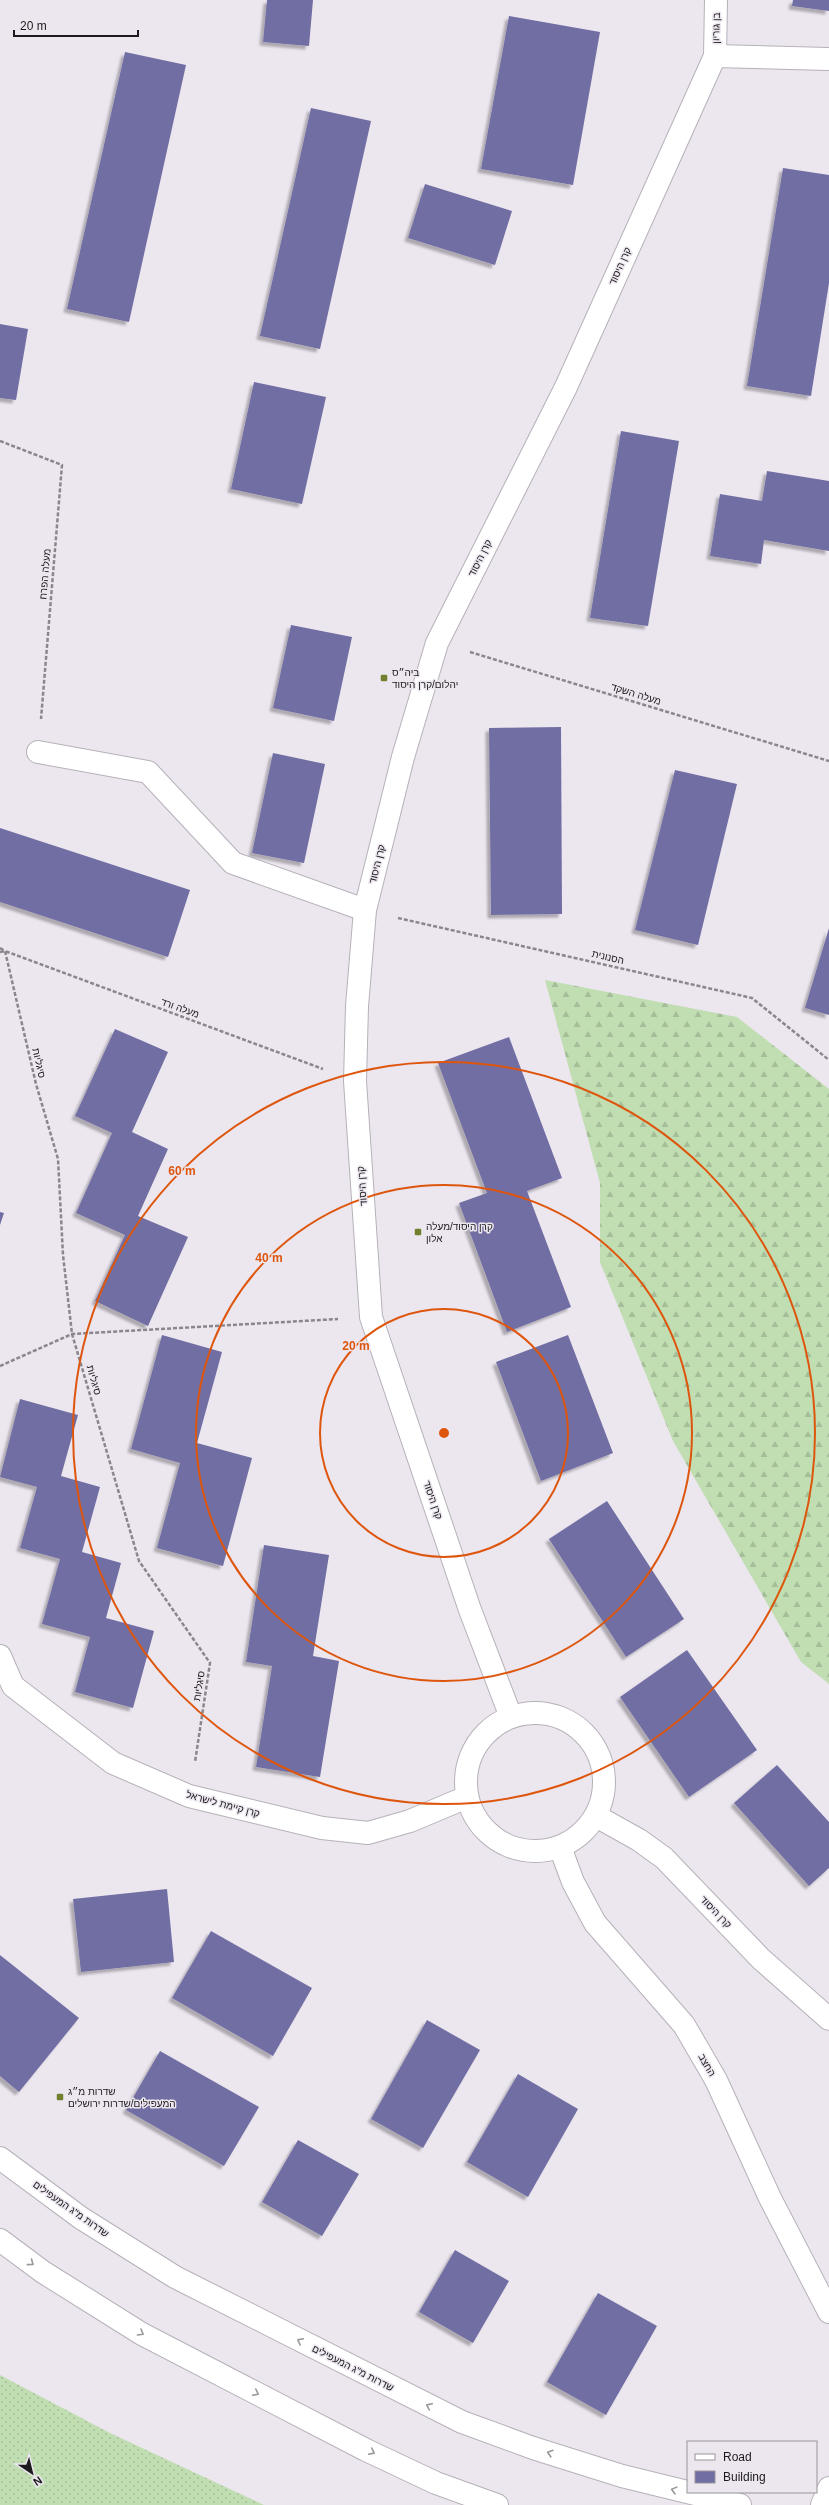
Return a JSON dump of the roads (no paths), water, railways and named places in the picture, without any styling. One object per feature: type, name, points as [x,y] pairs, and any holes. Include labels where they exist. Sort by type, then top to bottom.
[{"type":"street","name":"בן גוריון","points":[[716,0],[716,56]]},
{"type":"street","points":[[716,56],[829,59]]},
{"type":"street","name":"קרן היסוד","points":[[511,1717],[470,1610],[371,1317],[355,1082],[357,1006],[365,910],[403,757],[438,643],[566,387],[716,56]]},
{"type":"street","points":[[38,752],[148,772],[233,863],[365,910]]},
{"type":"street","name":"קרן קיימת לישראל","points":[[0,1656],[12,1686],[113,1763],[190,1796],[322,1828],[368,1833],[410,1821],[467,1797]]},
{"type":"street","points":[[535,1712],[558,1717],[580,1729],[595,1747],[604,1769],[604,1793],[596,1816],[581,1834],[560,1847],[537,1852],[513,1848],[492,1837],[476,1819],[467,1797],[466,1777],[470,1758],[480,1740],[494,1726],[511,1717],[535,1712]]},
{"type":"street","name":"קרן היסוד","points":[[596,1816],[639,1840],[664,1858],[760,1959],[829,2019]]},
{"type":"street","name":"החצב","points":[[560,1847],[572,1882],[596,1923],[684,2025],[716,2080],[770,2198],[828,2310]]},
{"type":"street","name":"שדרות מ\"ג המעפילים","points":[[0,2158],[81,2218],[175,2277],[462,2422],[533,2448],[622,2476],[687,2492]]},
{"type":"street","points":[[0,2240],[43,2272],[142,2334],[366,2450],[436,2483],[497,2505]]},
{"type":"street","points":[[822,2505],[829,2488]]},
{"type":"street","name":"שדרות מ\"ג המעפילים","points":[[691,2493],[740,2505]]},
{"type":"place","name":"ביה״ס יהלום/קרן היסוד","points":[[384,678]]},
{"type":"place","name":"קרן היסוד/מעלה אלון","points":[[418,1232]]},
{"type":"place","name":"שדרות מ״ג המעפילים/שדרות ירושלים","points":[[60,2097]]}]
